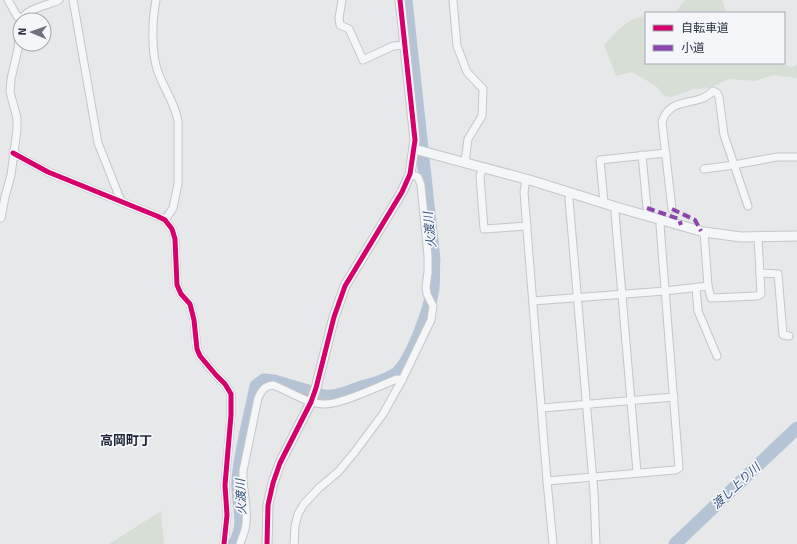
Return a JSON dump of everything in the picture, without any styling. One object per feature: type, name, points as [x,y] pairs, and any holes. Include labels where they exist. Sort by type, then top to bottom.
[{"type":"street","points":[[8,0],[15,12]]},
{"type":"street","points":[[27,12],[59,0]]},
{"type":"street","points":[[72,0],[98,143],[121,201]]},
{"type":"street","points":[[156,0],[153,25],[155,59],[158,72],[176,111],[178,121],[178,184],[173,208],[165,220]]},
{"type":"street","points":[[342,0],[339,18],[340,25],[349,29],[363,60],[393,46],[405,45]]},
{"type":"street","points":[[400,0],[415,140],[420,150],[483,166],[616,207],[704,232],[741,237],[797,236]]},
{"type":"street","points":[[452,0],[457,46],[466,72],[483,89],[482,116],[468,139],[465,162]]},
{"type":"street","points":[[0,218],[4,197],[11,175],[17,130],[17,118],[10,92],[11,79],[18,52]]},
{"type":"street","points":[[672,209],[662,122],[664,116],[668,109],[675,105],[701,99],[714,91],[719,97],[724,135],[748,206]]},
{"type":"street","points":[[267,544],[268,505],[273,483],[280,463],[311,402],[334,317],[345,286],[402,192],[420,150]]},
{"type":"street","points":[[13,153],[48,172],[165,220],[172,229],[175,239],[177,285],[181,294],[190,304],[194,320],[197,349],[200,356],[225,384],[231,394],[231,415],[225,485],[227,515],[224,544]]},
{"type":"street","points":[[604,203],[600,160],[666,153]]},
{"type":"street","points":[[642,156],[647,208]]},
{"type":"street","points":[[704,169],[734,165],[777,156],[797,157]]},
{"type":"street","points":[[483,166],[480,176],[484,229],[527,226]]},
{"type":"street","points":[[294,544],[295,526],[298,514],[304,504],[338,472],[383,414],[402,380],[431,320],[432,302],[427,294],[426,287],[428,256],[421,184],[418,177],[410,174]]},
{"type":"street","points":[[526,179],[524,192],[553,544]]},
{"type":"street","points":[[571,192],[569,199],[593,477],[596,544]]},
{"type":"street","points":[[616,207],[621,294],[636,472]]},
{"type":"street","points":[[547,481],[636,472],[674,470],[679,468],[660,225],[661,220]]},
{"type":"street","points":[[704,232],[708,286],[711,298],[757,296],[761,294],[758,237]]},
{"type":"street","points":[[760,274],[778,274],[783,335],[789,336]]},
{"type":"street","points":[[533,301],[665,291],[708,286]]},
{"type":"street","points":[[696,288],[698,311],[717,356]]},
{"type":"street","points":[[240,544],[246,524],[246,508],[242,482],[243,471],[258,398],[262,390],[267,386],[273,385],[311,402],[323,404],[335,402],[397,379],[402,380]]},
{"type":"street","points":[[542,408],[674,397]]},
{"type":"street","points":[[594,493],[598,500],[601,544]]},
{"type":"shaded area","points":[[685,0],[722,0],[726,12],[676,12]]},
{"type":"shaded area","points":[[645,16],[645,64],[780,64],[793,67],[797,64],[797,78],[773,75],[755,81],[730,79],[709,88],[693,89],[672,97],[664,96],[656,86],[632,72],[616,76],[604,45],[622,26],[639,17]]},
{"type":"shaded area","points":[[161,511],[164,544],[109,544]]},
{"type":"waterway","name":"火渡川","points":[[320,395],[330,396],[340,394],[384,380],[398,372],[404,365],[415,344],[425,319],[431,297],[434,260],[406,0]]},
{"type":"waterway","name":"火渡川","points":[[234,544],[238,536],[241,520],[238,488],[239,467],[256,386],[264,380],[274,381],[308,391]]},
{"type":"waterway","name":"渡し上り川","points":[[675,544],[797,428]]},
{"type":"marked path","points":[[647,208],[679,219],[681,225]]},
{"type":"marked path","points":[[672,209],[695,220],[701,231]]},
{"type":"cycle path","points":[[267,544],[268,505],[273,483],[280,463],[311,402],[334,317],[345,286],[402,192],[410,174],[415,140],[400,0]]},
{"type":"cycle path","points":[[13,153],[48,172],[157,216],[165,220],[172,229],[175,239],[177,285],[181,294],[190,304],[194,320],[197,349],[200,356],[225,384],[231,394],[231,415],[225,485],[227,515],[224,544]]},
{"type":"district","name":"高岡町丁","points":[[126,440]]}]
